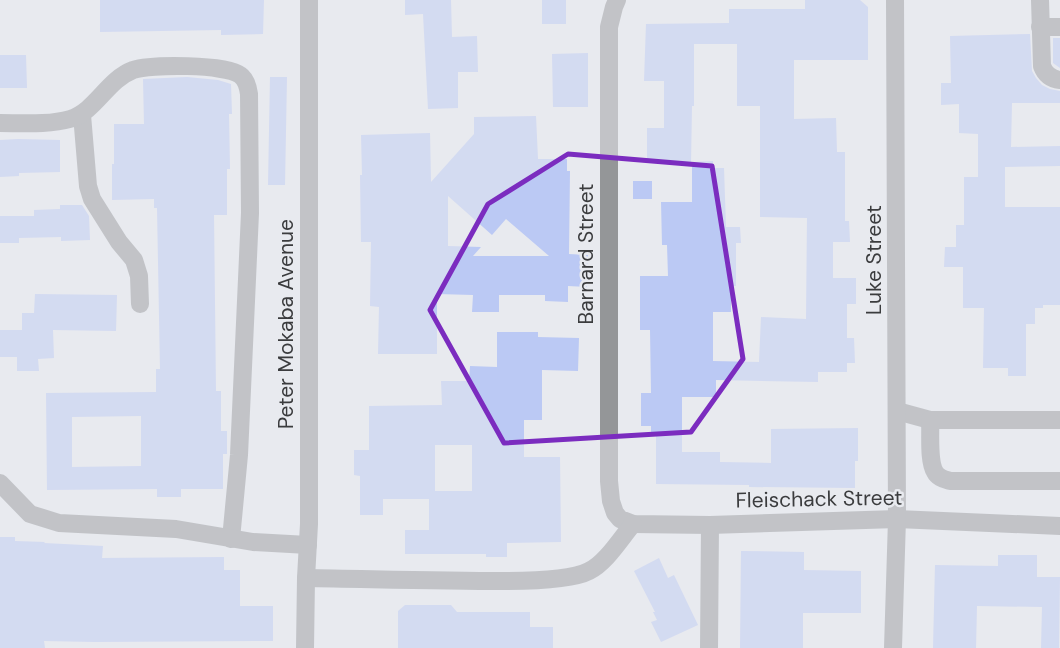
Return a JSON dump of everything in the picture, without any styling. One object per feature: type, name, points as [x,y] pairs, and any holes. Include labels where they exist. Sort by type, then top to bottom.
[{"type":"street","name":"Peter Mokaba Avenue","points":[[304,648],[308,545],[309,0]]},
{"type":"street","name":"Barnard Street","points":[[617,0],[609,27],[609,481],[615,513],[620,519],[633,524]]},
{"type":"street","name":"Luke Street","points":[[894,648],[897,519],[895,0]]},
{"type":"street","points":[[1041,0],[1042,66],[1050,77],[1060,80]]},
{"type":"street","points":[[1040,27],[1060,27]]},
{"type":"street","points":[[0,124],[68,120],[82,114],[114,81],[134,69],[205,66],[241,75],[247,84],[250,213],[239,455],[231,538]]},
{"type":"street","points":[[82,114],[88,186],[92,199],[119,242],[134,260],[139,276],[140,304]]},
{"type":"street","points":[[897,411],[930,420],[1060,420]]},
{"type":"street","points":[[930,420],[934,471],[942,479],[1060,481]]},
{"type":"street","points":[[0,484],[30,514],[59,523],[176,529],[253,542],[308,545]]},
{"type":"street","name":"Fleischack Street","points":[[633,524],[710,525],[897,519],[1060,526]]},
{"type":"street","points":[[306,578],[482,581],[570,576],[589,572],[602,561],[633,524]]},
{"type":"street","points":[[709,648],[710,525]]},
{"type":"highlighted area","points":[[568,154],[712,166],[743,359],[691,432],[504,443],[430,310],[488,204]]},
{"type":"building","points":[[100,0],[264,0],[263,34],[221,35],[221,30],[100,32]]},
{"type":"building","points":[[405,0],[451,0],[452,37],[477,36],[478,72],[458,72],[458,108],[428,109],[423,14],[405,15]]},
{"type":"building","points":[[542,0],[566,0],[566,24],[542,24]]},
{"type":"building","points":[[805,0],[860,0],[868,7],[868,60],[794,60],[794,119],[836,118],[837,152],[845,152],[845,221],[849,221],[850,242],[833,242],[833,278],[856,278],[856,304],[847,304],[847,338],[854,338],[855,363],[847,363],[847,372],[818,372],[818,382],[716,380],[716,397],[682,397],[682,452],[720,452],[720,462],[771,463],[771,429],[858,428],[855,488],[656,484],[656,436],[651,436],[651,426],[641,426],[641,393],[651,393],[650,330],[640,330],[640,276],[668,276],[667,245],[662,245],[661,202],[692,202],[692,162],[713,161],[713,168],[724,168],[726,227],[740,227],[741,243],[736,243],[736,286],[731,286],[731,312],[713,312],[713,361],[759,362],[761,317],[806,319],[807,218],[760,217],[760,106],[737,106],[737,44],[694,44],[691,163],[647,163],[647,128],[664,128],[664,81],[644,81],[646,24],[729,23],[729,9],[805,9]]},
{"type":"building","points":[[1030,34],[1032,71],[1042,85],[1060,91],[1060,103],[1012,103],[1011,147],[1060,146],[1060,166],[1005,167],[1005,207],[1060,207],[1060,305],[1035,308],[1035,324],[1026,324],[1026,376],[1008,376],[1008,368],[983,368],[984,308],[963,308],[963,267],[944,267],[945,247],[956,247],[956,225],[964,225],[964,177],[978,177],[978,134],[959,133],[959,104],[941,105],[941,83],[951,83],[950,36]]},
{"type":"building","points":[[1053,38],[1060,38],[1060,68],[1053,63]]},
{"type":"building","points":[[588,53],[588,107],[553,107],[552,54]]},
{"type":"building","points":[[0,55],[26,55],[27,88],[0,88]]},
{"type":"building","points":[[187,77],[231,84],[227,215],[214,215],[216,391],[221,391],[221,431],[227,431],[227,454],[223,454],[223,489],[181,489],[181,497],[157,497],[157,489],[47,490],[46,393],[156,392],[156,369],[160,369],[157,208],[154,208],[154,199],[112,200],[114,124],[144,124],[143,79]],"holes":[[[141,416],[141,466],[72,467],[72,417]]]},
{"type":"building","points":[[270,77],[287,77],[285,185],[268,185]]},
{"type":"building","points":[[536,116],[538,159],[567,159],[567,171],[570,171],[569,254],[588,255],[587,287],[568,286],[568,302],[545,301],[545,295],[499,295],[499,312],[472,312],[473,295],[437,294],[437,354],[378,354],[379,307],[370,306],[371,242],[361,242],[361,135],[430,133],[431,182],[474,134],[474,117]],"holes":[[[448,196],[492,235],[506,219],[549,256],[473,256],[481,247],[448,246]]]},
{"type":"building","points":[[0,140],[60,140],[60,172],[19,173],[19,176],[0,177]]},
{"type":"building","points":[[633,181],[652,181],[652,199],[633,199]]},
{"type":"building","points":[[60,205],[82,205],[89,216],[90,240],[61,241],[61,237],[19,238],[19,243],[0,243],[0,216],[34,216],[34,210],[60,209]]},
{"type":"building","points":[[35,294],[117,295],[116,331],[53,330],[54,358],[38,359],[39,371],[17,371],[17,357],[0,357],[0,330],[22,330],[22,313],[34,313]]},
{"type":"building","points":[[497,332],[538,332],[538,337],[579,338],[578,371],[542,370],[542,420],[524,420],[524,457],[560,457],[561,542],[507,543],[507,557],[486,557],[486,554],[405,554],[405,530],[429,530],[429,499],[383,499],[383,515],[360,515],[360,476],[354,475],[354,450],[369,450],[369,406],[442,405],[441,381],[469,381],[470,366],[497,367]],"holes":[[[435,445],[472,445],[472,491],[435,491]]]},
{"type":"building","points":[[0,537],[15,537],[15,541],[103,546],[102,558],[224,557],[224,570],[240,570],[240,606],[273,606],[273,641],[44,641],[45,648],[0,648]]},
{"type":"building","points":[[741,551],[804,552],[804,570],[861,571],[861,613],[803,613],[803,648],[740,648]]},
{"type":"building","points":[[998,555],[1037,555],[1037,577],[1060,577],[1059,648],[1041,648],[1042,607],[977,606],[976,648],[933,648],[935,565],[998,566]]},
{"type":"building","points":[[659,558],[668,578],[674,575],[698,625],[661,642],[651,622],[657,620],[655,612],[634,571]]},
{"type":"building","points":[[405,605],[451,605],[457,612],[530,612],[530,627],[553,627],[553,648],[398,648],[398,611]]}]
